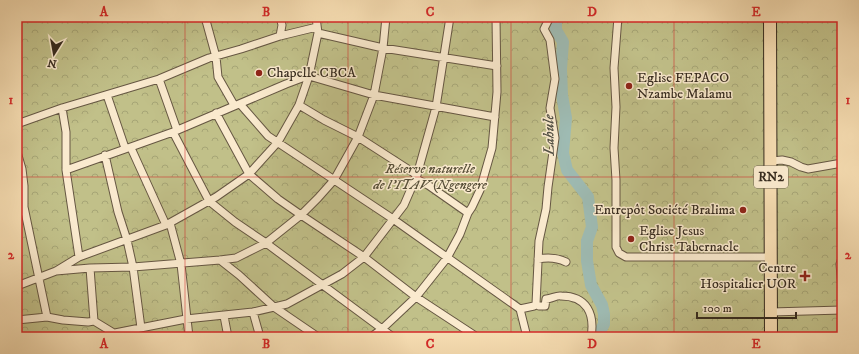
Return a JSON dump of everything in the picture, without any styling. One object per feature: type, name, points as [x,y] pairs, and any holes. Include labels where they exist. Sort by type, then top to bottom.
[{"type":"highway","name":"RN2","points":[[770,17],[771,337]]},
{"type":"street","points":[[205,17],[216,57],[219,81],[237,104],[268,136],[393,219],[520,309],[527,337]]},
{"type":"street","points":[[280,17],[282,26],[280,36]]},
{"type":"street","points":[[17,286],[56,271],[79,257],[168,224],[209,201],[249,174],[278,142],[299,105],[310,76],[318,30],[316,17]]},
{"type":"street","points":[[56,271],[181,264],[236,258],[266,243],[301,215],[334,180],[358,137],[374,95],[383,48],[386,17]]},
{"type":"street","points":[[17,320],[47,317],[63,320],[94,321],[117,335],[141,328],[186,319],[253,312],[287,304],[342,274],[364,257],[404,205],[417,177],[436,107],[450,17]]},
{"type":"street","points":[[371,337],[382,329],[416,297],[447,258],[460,234],[468,213],[480,190],[492,148],[495,117],[497,92],[496,17]]},
{"type":"street","points":[[536,304],[539,241],[546,209],[555,138],[550,108],[555,80],[550,40],[544,29],[550,17]]},
{"type":"street","points":[[618,17],[614,68],[616,107],[614,148],[616,180],[616,247],[619,253],[626,257],[771,257]]},
{"type":"street","points":[[17,124],[62,108],[159,79],[209,58],[280,36],[318,30],[383,48],[497,66]]},
{"type":"street","points":[[66,170],[175,131],[237,104],[310,76],[374,95],[495,117]]},
{"type":"street","points":[[159,79],[175,131],[209,201],[235,222],[266,243],[393,337]]},
{"type":"street","points":[[107,95],[128,148],[168,224],[181,264],[189,337]]},
{"type":"street","points":[[299,105],[324,120],[358,137],[468,213]]},
{"type":"street","points":[[62,108],[66,132],[66,170],[79,257]]},
{"type":"street","points":[[216,113],[249,174],[278,199],[364,257],[416,297],[477,337]]},
{"type":"street","points":[[17,152],[23,175],[20,207],[47,317]]},
{"type":"street","points":[[105,155],[118,212],[133,267],[141,328]]},
{"type":"street","points":[[771,161],[782,160],[808,169],[842,163]]},
{"type":"street","points":[[538,259],[549,257],[566,262]]},
{"type":"street","points":[[842,258],[840,264],[842,289]]},
{"type":"street","points":[[220,260],[274,307],[318,337]]},
{"type":"street","points":[[90,268],[94,321]]},
{"type":"street","points":[[520,309],[534,306],[536,304],[539,306],[545,306],[546,299],[552,299],[560,295],[580,300],[586,304],[592,320],[591,337]]},
{"type":"street","points":[[771,312],[842,310]]},
{"type":"street","points":[[253,312],[260,337]]},
{"type":"street","points":[[224,316],[228,337]]},
{"type":"green space","name":"Réserve naturelle de l'ITAV (Ngengere","points":[[17,17],[842,17],[842,337],[17,337]]},
{"type":"waterway","name":"Lahule","points":[[558,17],[556,22],[556,30],[563,42],[561,69],[562,95],[566,118],[563,153],[567,170],[588,197],[592,227],[587,241],[587,261],[591,285],[602,305],[604,314],[604,324],[597,337]]},
{"type":"place","name":"Chapelle CBCA","points":[[259,73]]},
{"type":"place","name":"Eglise FEPACO Nzambe Malamu","points":[[629,86]]},
{"type":"place","name":"Entrepôt Société Bralima","points":[[743,210]]},
{"type":"place","name":"Eglise Jesus Christ Tabernacle","points":[[631,239]]},
{"type":"place","name":"Centre Hospitalier UOR","points":[[805,276]]}]
